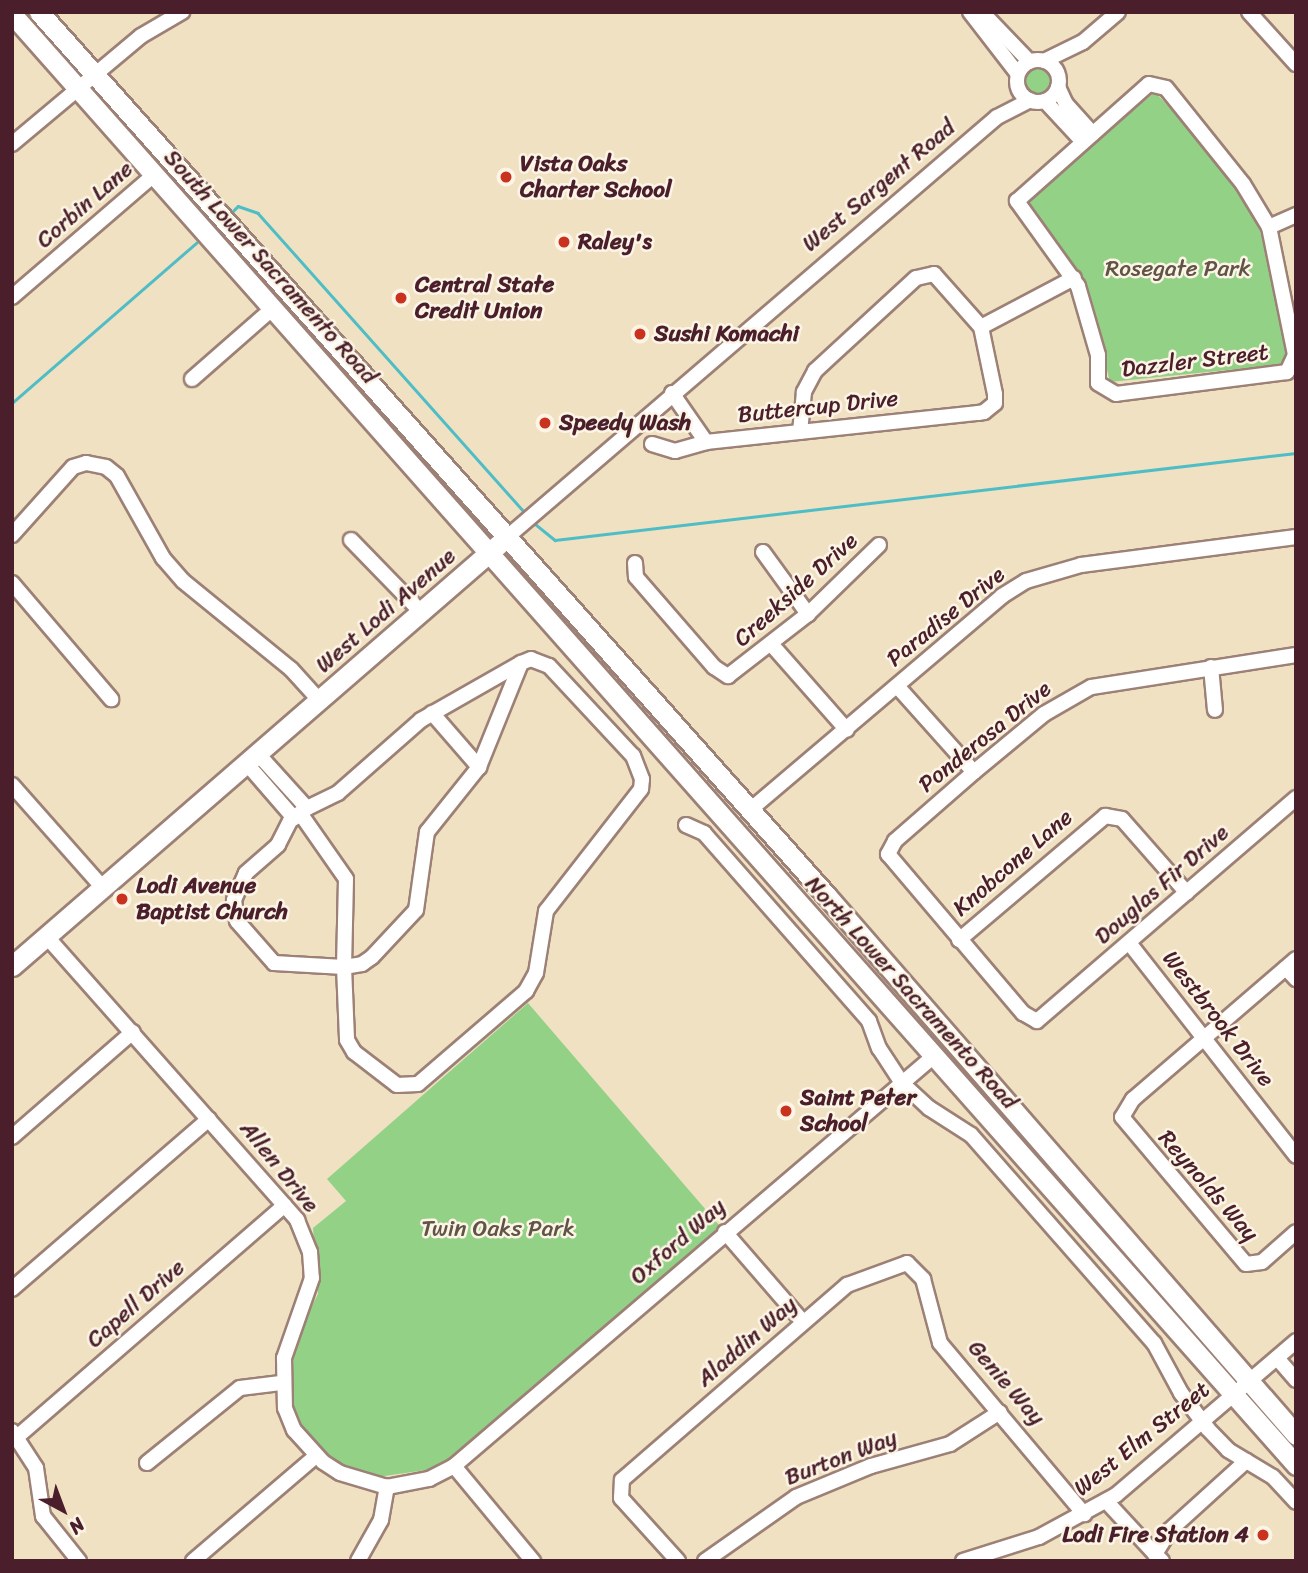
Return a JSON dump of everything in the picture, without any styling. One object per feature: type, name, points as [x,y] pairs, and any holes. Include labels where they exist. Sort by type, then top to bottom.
[{"type":"main road","name":"South Lower Sacramento Road","points":[[39,12],[375,391],[513,533]]},
{"type":"main road","name":"South Lower Sacramento Road","points":[[12,13],[490,552]]},
{"type":"main road","points":[[292,329],[307,334],[361,392],[375,391]]},
{"type":"main road","name":"West Lodi Avenue","points":[[12,966],[513,533]]},
{"type":"main road","name":"North Lower Sacramento Road","points":[[513,533],[750,810],[1018,1115],[1242,1388],[1296,1465]]},
{"type":"main road","name":"North Lower Sacramento Road","points":[[490,552],[935,1055],[1242,1388],[1296,1435]]},
{"type":"main road","points":[[706,796],[733,815],[750,810]]},
{"type":"main road","points":[[935,1055],[949,1053],[998,1103],[1018,1115]]},
{"type":"street","points":[[12,144],[141,36],[181,12]]},
{"type":"street","points":[[970,12],[1018,80],[1037,101],[1088,138]]},
{"type":"street","points":[[982,12],[1058,83],[1066,104],[1088,138]]},
{"type":"street","points":[[1058,83],[1083,42],[1118,12]]},
{"type":"street","points":[[1249,12],[1296,64]]},
{"type":"street","points":[[1037,61],[1083,42]]},
{"type":"street","name":"West Sargent Road","points":[[996,117],[1018,80],[1037,61]]},
{"type":"street","name":"West Sargent Road","points":[[790,290],[996,117],[1037,101],[1058,83]]},
{"type":"street","points":[[800,432],[802,400],[815,371],[916,278],[929,273],[940,279],[981,327],[1074,278],[1017,201],[1154,83],[1166,88],[1231,167],[1269,227],[1296,215]]},
{"type":"street","name":"Corbin Lane","points":[[12,297],[155,174]]},
{"type":"street","name":"Dazzler Street","points":[[1074,278],[1086,304],[1103,389],[1116,394],[1281,374],[1292,367],[1295,355],[1283,284],[1269,227]]},
{"type":"street","name":"West Lodi Avenue","points":[[513,533],[790,290]]},
{"type":"street","points":[[192,379],[274,308]]},
{"type":"street","name":"Buttercup Drive","points":[[652,444],[675,451],[706,442],[991,408],[995,394],[981,327]]},
{"type":"street","points":[[672,393],[706,442]]},
{"type":"street","points":[[12,536],[73,467],[86,463],[106,467],[117,476],[163,558],[183,581],[291,669],[320,701]]},
{"type":"street","name":"Paradise Drive","points":[[750,810],[1026,581],[1081,565],[1296,537]]},
{"type":"street","points":[[351,540],[422,613]]},
{"type":"street","name":"Creekside Drive","points":[[635,564],[636,577],[709,660],[728,676],[772,645],[808,614],[879,545]]},
{"type":"street","points":[[762,552],[808,614]]},
{"type":"street","points":[[12,583],[111,699]]},
{"type":"street","points":[[772,645],[847,730]]},
{"type":"street","name":"Ponderosa Drive","points":[[959,940],[890,858],[895,841],[974,772],[1044,714],[1091,687],[1296,655]]},
{"type":"street","points":[[252,759],[300,813],[344,871],[344,967],[347,1040],[370,1066],[397,1086],[409,1087],[526,991],[536,973],[546,911],[635,802],[642,779],[633,756],[549,666],[531,659],[520,663],[432,713],[338,793],[300,813],[278,845],[238,886],[234,900],[237,921],[274,963],[344,967],[362,964],[372,957],[416,910],[427,832],[479,767],[520,663]]},
{"type":"street","points":[[1211,667],[1215,710]]},
{"type":"street","points":[[897,686],[974,772]]},
{"type":"street","points":[[432,713],[479,767]]},
{"type":"street","points":[[12,785],[103,888]]},
{"type":"street","name":"Douglas Fir Drive","points":[[959,940],[1030,1020],[1044,1017],[1296,798]]},
{"type":"street","name":"Knobcone Lane","points":[[959,940],[1105,816],[1122,819],[1187,893]]},
{"type":"street","points":[[686,825],[704,833],[869,1021],[879,1048],[902,1083],[937,1114],[971,1135],[1046,1218],[1154,1343],[1201,1421],[1245,1461],[1273,1477],[1296,1502]]},
{"type":"street","name":"Allen Drive","points":[[47,937],[285,1205],[303,1231],[312,1278],[290,1338],[281,1383],[295,1430],[316,1456],[340,1473],[387,1487],[429,1479],[454,1466]]},
{"type":"street","name":"Westbrook Drive","points":[[1130,944],[1206,1037],[1296,1156]]},
{"type":"street","points":[[1206,1037],[1292,969]]},
{"type":"street","points":[[12,1137],[133,1032]]},
{"type":"street","name":"Reynolds Way","points":[[1206,1037],[1133,1099],[1122,1116],[1246,1264],[1254,1266],[1296,1232]]},
{"type":"street","name":"Oxford Way","points":[[454,1466],[935,1055]]},
{"type":"street","points":[[12,1289],[209,1119]]},
{"type":"street","name":"Capell Drive","points":[[15,1434],[285,1205]]},
{"type":"street","points":[[725,1232],[803,1322]]},
{"type":"street","name":"Aladdin Way","points":[[678,1561],[621,1498],[619,1485],[803,1322],[857,1279],[907,1263],[918,1269]]},
{"type":"street","name":"Genie Way","points":[[918,1269],[937,1337],[1084,1514]]},
{"type":"street","name":"West Elm Street","points":[[963,1561],[1039,1537],[1106,1501],[1296,1341]]},
{"type":"street","points":[[1277,1358],[1296,1380]]},
{"type":"street","points":[[147,1463],[240,1388],[281,1383]]},
{"type":"street","name":"Burton Way","points":[[705,1561],[796,1497],[870,1466],[950,1444],[1000,1412]]},
{"type":"street","points":[[15,1434],[36,1468],[43,1516],[79,1561]]},
{"type":"street","points":[[193,1561],[316,1456]]},
{"type":"street","points":[[1106,1501],[1159,1557],[1187,1510],[1234,1476],[1245,1461]]},
{"type":"street","points":[[454,1466],[531,1560]]},
{"type":"street","points":[[358,1561],[381,1520],[387,1487]]},
{"type":"green space","points":[[1038,69],[1047,72],[1050,81],[1047,90],[1038,93],[1029,90],[1026,81],[1029,72]]},
{"type":"green space","name":"Rosegate Park","points":[[1155,92],[1223,165],[1255,215],[1277,286],[1285,350],[1285,359],[1278,365],[1110,382],[1085,283],[1029,206],[1033,194]]},
{"type":"green space","name":"Twin Oaks Park","points":[[528,1003],[725,1232],[454,1466],[357,1480],[291,1423],[284,1358],[318,1294],[313,1228],[346,1201],[327,1179]]},
{"type":"waterway","points":[[232,212],[238,206],[258,213],[527,515]]},
{"type":"waterway","points":[[12,403],[196,243]]},
{"type":"waterway","points":[[534,523],[555,540],[1296,453]]},
{"type":"place","name":"Vista Oaks Charter School","points":[[506,177]]},
{"type":"place","name":"Raley's","points":[[564,242]]},
{"type":"place","name":"Central State Credit Union","points":[[401,298]]},
{"type":"place","name":"Sushi Komachi","points":[[640,334]]},
{"type":"place","name":"Speedy Wash","points":[[545,423]]},
{"type":"place","name":"Lodi Avenue Baptist Church","points":[[122,899]]},
{"type":"place","name":"Saint Peter School","points":[[786,1111]]},
{"type":"place","name":"Lodi Fire Station 4","points":[[1263,1535]]}]
